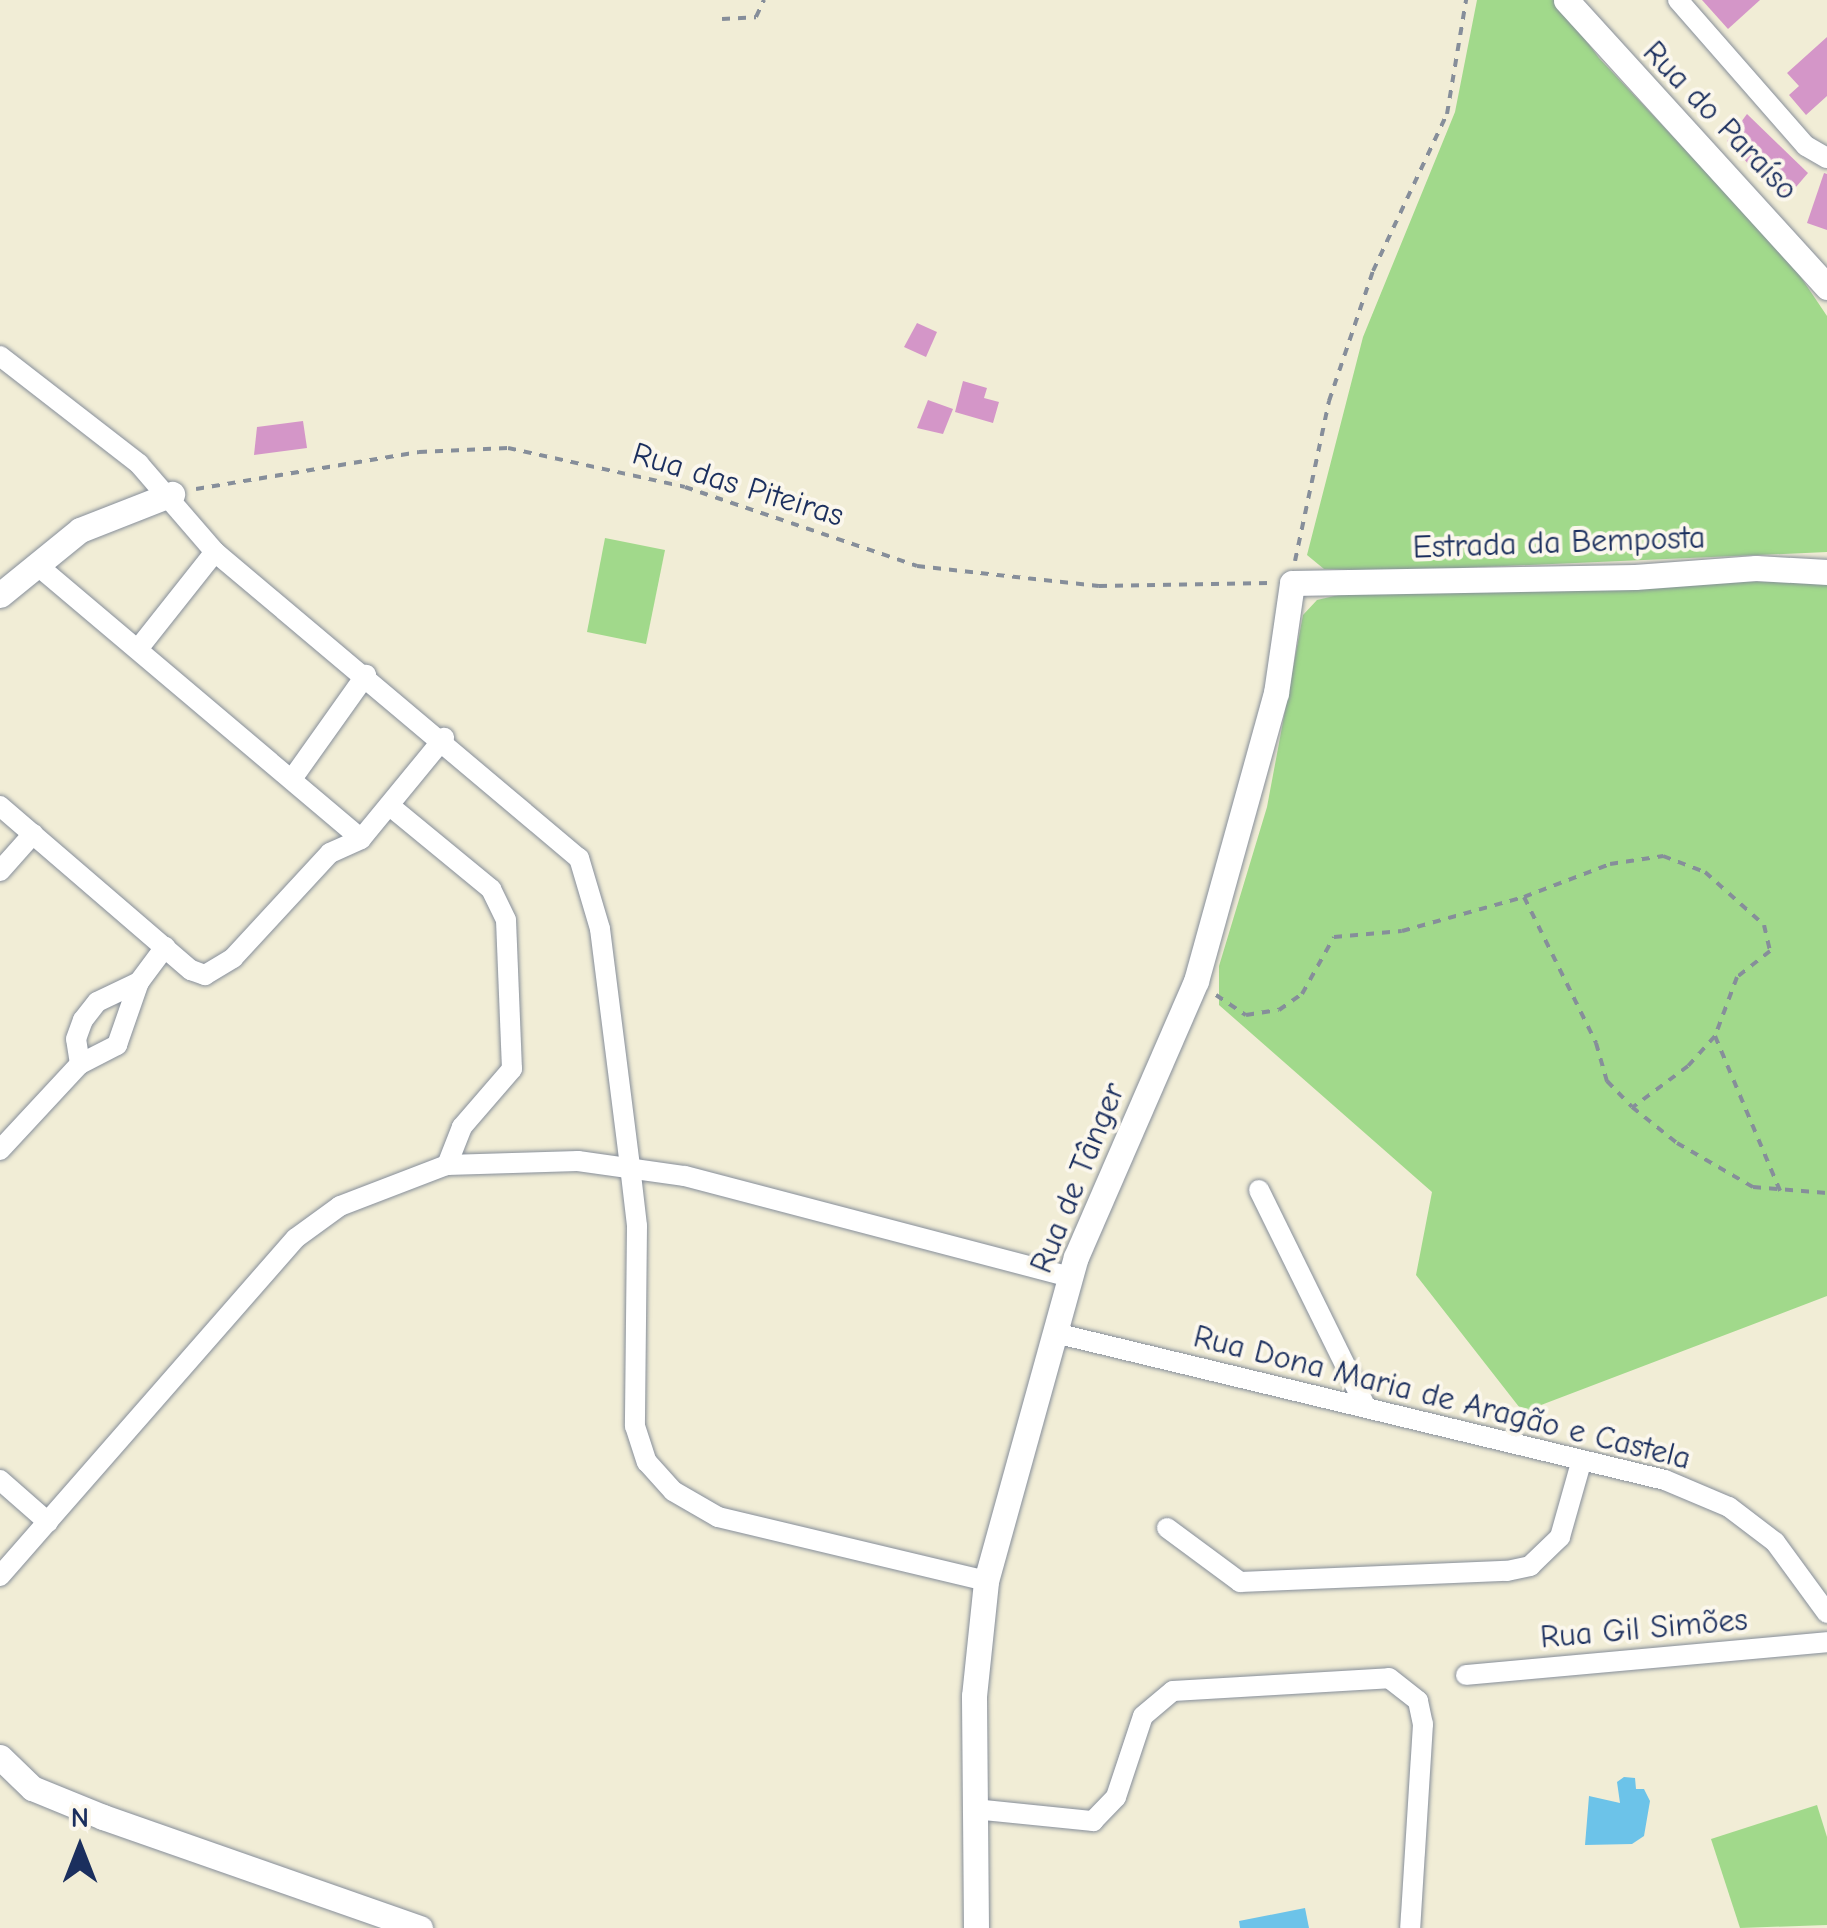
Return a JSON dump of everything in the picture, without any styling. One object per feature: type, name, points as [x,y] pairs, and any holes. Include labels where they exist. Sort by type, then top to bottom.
[{"type":"street","name":"Rua do Paraíso","points":[[1566,0],[1827,287]]},
{"type":"street","points":[[1678,0],[1806,146],[1827,158]]},
{"type":"street","points":[[0,356],[172,494],[215,552],[444,738],[580,858],[600,929],[637,1226],[635,1426],[648,1462],[673,1491],[718,1517],[986,1581]]},
{"type":"street","points":[[0,594],[80,530],[172,494]]},
{"type":"street","points":[[138,650],[215,552]]},
{"type":"street","points":[[37,564],[361,838]]},
{"type":"street","name":"Estrada da Bemposta","points":[[1292,582],[1634,577],[1756,568],[1827,572]]},
{"type":"street","name":"Rua de Tânger","points":[[976,1928],[974,1696],[986,1581],[1070,1277],[1196,980],[1276,693],[1292,582]]},
{"type":"street","points":[[292,779],[366,675]]},
{"type":"street","points":[[0,806],[191,970],[218,971],[306,876],[361,838],[444,738]]},
{"type":"street","points":[[390,806],[491,890],[506,920],[512,1069],[462,1127],[447,1165]]},
{"type":"street","points":[[0,871],[32,834]]},
{"type":"street","points":[[0,1150],[80,1064],[117,1045],[140,982],[164,947]]},
{"type":"street","points":[[80,1064],[76,1039],[83,1020],[97,1002],[140,982]]},
{"type":"street","points":[[0,1576],[296,1238],[340,1206],[447,1165],[630,1166],[1070,1277]]},
{"type":"street","points":[[1259,1190],[1366,1406]]},
{"type":"street","name":"Rua Dona Maria de Aragão e Castela","points":[[1055,1333],[1366,1406],[1581,1463],[1665,1480],[1729,1507],[1774,1542],[1827,1614]]},
{"type":"street","points":[[1167,1528],[1240,1582],[1507,1572],[1530,1566],[1560,1537],[1581,1463]]},
{"type":"street","points":[[0,1480],[48,1522]]},
{"type":"street","name":"Rua Gil Simões","points":[[1466,1675],[1827,1642]]},
{"type":"street","points":[[974,1810],[1093,1821],[1116,1797],[1143,1716],[1172,1691],[1390,1678],[1418,1701],[1423,1724],[1410,1928]]},
{"type":"street","points":[[0,1757],[32,1788],[103,1817],[420,1928]]},
{"type":"path","points":[[722,19],[756,16],[764,0]]},
{"type":"path","points":[[1292,582],[1329,402],[1373,271],[1447,114],[1466,0]]},
{"type":"path","name":"Rua das Piteiras","points":[[172,494],[400,454],[508,448],[684,487],[934,568],[1098,586],[1292,582]]},
{"type":"path","points":[[1196,980],[1246,1015],[1278,1010],[1302,994],[1334,936],[1402,931],[1524,898],[1646,858],[1676,858],[1705,872],[1747,907],[1772,940],[1762,963],[1737,977],[1715,1036],[1688,1066],[1632,1107]]},
{"type":"path","points":[[1524,898],[1596,1043],[1606,1081],[1632,1107],[1724,1172],[1753,1187],[1827,1193]]},
{"type":"path","points":[[1715,1036],[1780,1191]]},
{"type":"green space","points":[[1477,0],[1556,0],[1599,58],[1790,261],[1827,316],[1827,552],[1390,571],[1324,569],[1307,555],[1363,337],[1455,112]]},
{"type":"green space","points":[[605,538],[665,550],[646,644],[587,632]]},
{"type":"green space","points":[[1736,581],[1827,583],[1827,1296],[1523,1412],[1416,1275],[1432,1192],[1219,1005],[1219,966],[1267,807],[1303,615],[1317,600],[1347,593]]},
{"type":"green space","points":[[1817,1805],[1827,1837],[1827,1925],[1740,1928],[1711,1839]]},
{"type":"water","points":[[1624,1777],[1635,1778],[1636,1789],[1644,1789],[1650,1801],[1644,1836],[1632,1844],[1585,1845],[1589,1796],[1620,1803],[1617,1782]]},
{"type":"water","points":[[1305,1908],[1309,1928],[1240,1928],[1239,1921]]},
{"type":"building","points":[[1702,0],[1760,0],[1728,29]]},
{"type":"building","points":[[1827,37],[1827,96],[1806,115],[1789,95],[1799,86],[1787,73]]},
{"type":"building","points":[[1747,114],[1808,173],[1790,194],[1780,198],[1727,141]]},
{"type":"building","points":[[1824,173],[1827,174],[1827,230],[1807,223]]},
{"type":"building","points":[[917,323],[937,332],[926,357],[904,347]]},
{"type":"building","points":[[963,381],[987,388],[984,398],[999,402],[993,423],[955,412]]},
{"type":"building","points":[[928,400],[953,409],[943,434],[917,428]]},
{"type":"building","points":[[303,421],[307,448],[254,455],[257,427]]}]
